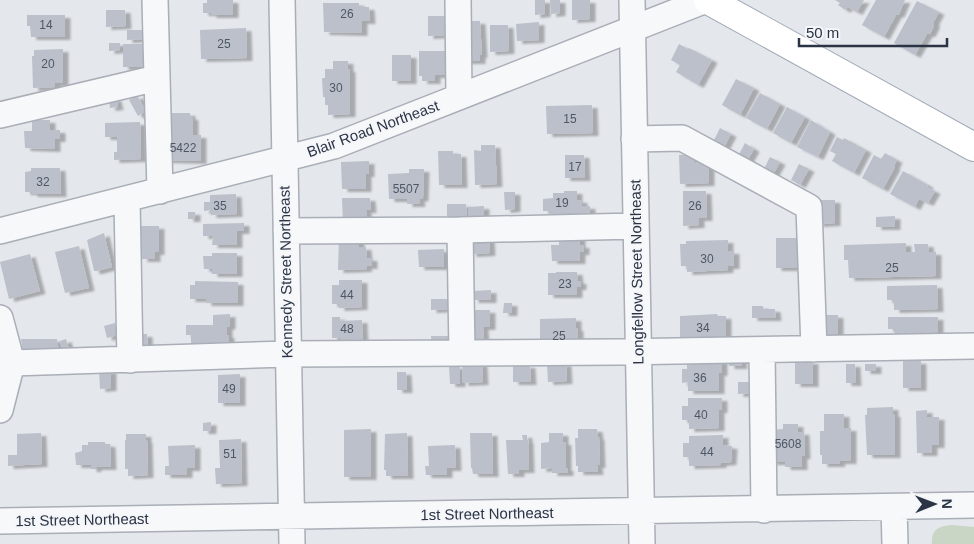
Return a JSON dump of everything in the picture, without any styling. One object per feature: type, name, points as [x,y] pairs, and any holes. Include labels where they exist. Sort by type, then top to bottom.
[{"type":"main road","points":[[707,0],[974,147]]},
{"type":"street","points":[[155,0],[160,191]]},
{"type":"street","name":"Kennedy Street Northeast","points":[[282,0],[287,354],[292,544]]},
{"type":"street","points":[[458,0],[460,97]]},
{"type":"street","name":"Longfellow Street Northeast","points":[[632,0],[642,544]]},
{"type":"street","name":"Blair Road Northeast","points":[[0,230],[285,160],[334,146],[707,0]]},
{"type":"street","points":[[0,114],[157,78]]},
{"type":"street","points":[[634,139],[682,138],[809,207],[814,349]]},
{"type":"street","points":[[127,199],[130,360]]},
{"type":"street","points":[[286,232],[636,226]]},
{"type":"street","points":[[460,230],[462,354]]},
{"type":"street","points":[[0,318],[12,363],[0,410]]},
{"type":"street","points":[[12,363],[287,354],[638,352],[974,346]]},
{"type":"street","points":[[762,350],[764,510]]},
{"type":"street","name":"1st Street Northeast","points":[[0,521],[764,510],[974,505]]},
{"type":"street","points":[[894,507],[895,544]]},
{"type":"green space","points":[[943,526],[974,527],[974,544],[932,544],[933,535],[936,530]]},
{"type":"building","points":[[207,0],[233,0],[233,15],[203,13],[203,3],[207,3]]},
{"type":"building","points":[[535,0],[545,0],[545,14],[535,15]]},
{"type":"building","points":[[550,0],[560,0],[560,13],[551,14]]},
{"type":"building","points":[[572,0],[590,0],[590,19],[572,20]]},
{"type":"building","points":[[835,0],[864,0],[857,12],[847,7],[845,10]]},
{"type":"building","points":[[876,0],[905,0],[899,14],[896,15],[884,37],[862,25]]},
{"type":"building","points":[[917,1],[939,12],[930,34],[927,34],[915,55],[894,43]]},
{"type":"building","points":[[323,3],[359,3],[359,7],[369,7],[370,21],[362,21],[362,33],[324,32]]},
{"type":"building","points":[[106,10],[125,10],[126,26],[106,27]]},
{"type":"building","points":[[27,15],[65,15],[65,37],[31,37],[30,26],[27,26]]},
{"type":"building","points":[[428,16],[446,16],[447,35],[428,36]]},
{"type":"building","points":[[465,21],[480,21],[482,55],[480,55],[480,61],[465,61]]},
{"type":"building","points":[[539,22],[539,40],[517,41],[516,24]]},
{"type":"building","points":[[490,25],[508,25],[509,51],[490,52]]},
{"type":"building","points":[[246,28],[247,58],[201,59],[200,30]]},
{"type":"building","points":[[127,30],[146,30],[146,39],[127,40]]},
{"type":"building","points":[[109,43],[120,43],[120,50],[109,51]]},
{"type":"building","points":[[123,44],[143,44],[143,67],[123,67]]},
{"type":"building","points":[[679,44],[712,60],[698,85],[676,72],[680,65],[671,60]]},
{"type":"building","points":[[63,49],[63,83],[55,83],[55,87],[33,88],[32,56],[34,56],[34,50]]},
{"type":"building","points":[[419,51],[447,51],[447,75],[435,75],[435,81],[422,81],[422,76],[419,76]]},
{"type":"building","points":[[392,55],[411,55],[411,81],[392,81]]},
{"type":"building","points":[[333,61],[348,61],[348,69],[350,69],[350,114],[328,115],[328,105],[325,105],[325,97],[323,97],[322,78],[325,78],[325,69],[333,69]]},
{"type":"building","points":[[736,79],[754,88],[740,115],[722,105]]},
{"type":"building","points":[[760,93],[780,104],[767,129],[746,118]]},
{"type":"building","points":[[137,95],[146,111],[138,116],[129,100]]},
{"type":"building","points":[[116,98],[118,107],[110,108],[109,99]]},
{"type":"building","points":[[592,105],[593,133],[547,134],[546,106]]},
{"type":"building","points":[[787,107],[805,117],[791,143],[773,133]]},
{"type":"building","points":[[166,113],[190,113],[190,117],[193,117],[193,135],[201,135],[201,161],[165,160]]},
{"type":"building","points":[[32,120],[50,120],[50,130],[60,130],[60,139],[55,139],[55,149],[25,148],[24,131],[32,131]]},
{"type":"building","points":[[811,120],[830,132],[818,157],[797,147]]},
{"type":"building","points":[[140,122],[141,159],[114,160],[114,152],[117,152],[117,137],[105,137],[105,123]]},
{"type":"building","points":[[720,128],[731,134],[722,151],[711,146]]},
{"type":"building","points":[[837,137],[843,140],[844,138],[866,150],[854,173],[832,161],[836,154],[830,151]]},
{"type":"building","points":[[745,143],[754,149],[745,165],[736,160]]},
{"type":"building","points":[[481,145],[495,145],[497,184],[475,185],[474,150],[481,151]]},
{"type":"building","points":[[438,151],[453,151],[453,154],[461,154],[462,185],[439,185]]},
{"type":"building","points":[[885,153],[897,160],[883,189],[862,178],[874,155],[881,159]]},
{"type":"building","points":[[694,154],[695,163],[709,162],[709,183],[680,184],[679,155]]},
{"type":"building","points":[[565,155],[584,155],[585,178],[565,178]]},
{"type":"building","points":[[770,157],[780,162],[770,180],[761,175]]},
{"type":"building","points":[[369,161],[369,174],[366,174],[366,189],[342,189],[341,162]]},
{"type":"building","points":[[799,164],[809,169],[800,185],[791,180]]},
{"type":"building","points":[[31,168],[60,168],[61,194],[32,194],[32,192],[25,192],[25,172],[31,171]]},
{"type":"building","points":[[409,169],[424,169],[423,198],[419,199],[420,204],[407,204],[407,199],[389,199],[388,174],[409,173]]},
{"type":"building","points":[[903,171],[935,191],[928,203],[919,199],[915,207],[890,194]]},
{"type":"building","points":[[564,191],[577,191],[577,200],[582,200],[582,206],[590,206],[590,219],[550,219],[550,211],[543,211],[543,199],[553,198],[553,193],[564,193]]},
{"type":"building","points":[[683,191],[706,191],[707,218],[699,218],[699,225],[683,226]]},
{"type":"building","points":[[504,192],[515,192],[515,209],[505,210]]},
{"type":"building","points":[[236,194],[237,214],[211,215],[211,210],[204,211],[204,202],[210,202],[210,195]]},
{"type":"building","points":[[342,198],[370,198],[371,210],[366,210],[367,225],[343,226]]},
{"type":"building","points":[[817,200],[835,200],[835,223],[818,224]]},
{"type":"building","points":[[447,204],[466,204],[467,222],[447,223]]},
{"type":"building","points":[[484,206],[484,222],[468,223],[468,207]]},
{"type":"building","points":[[188,212],[195,212],[195,219],[188,219]]},
{"type":"building","points":[[895,216],[895,227],[876,227],[876,217]]},
{"type":"building","points":[[244,223],[244,231],[237,231],[237,245],[212,245],[213,236],[203,236],[203,224]]},
{"type":"building","points":[[138,226],[159,226],[159,252],[155,252],[155,259],[142,259],[142,252],[138,252]]},
{"type":"building","points":[[104,233],[112,267],[94,271],[87,240]]},
{"type":"building","points":[[470,236],[489,236],[490,253],[471,254]]},
{"type":"building","points":[[559,236],[580,236],[580,245],[584,245],[584,252],[580,252],[580,261],[552,261],[551,245],[559,245]]},
{"type":"building","points":[[359,238],[359,247],[366,247],[367,258],[372,258],[372,266],[366,266],[367,269],[338,270],[339,239]]},
{"type":"building","points":[[776,238],[797,238],[797,268],[776,268]]},
{"type":"building","points":[[728,240],[728,251],[734,251],[734,266],[728,266],[728,270],[687,272],[687,266],[681,266],[680,244],[686,244],[686,241]]},
{"type":"building","points":[[906,243],[906,252],[915,252],[914,244],[928,244],[929,252],[936,252],[936,276],[849,278],[848,260],[844,260],[844,245]]},
{"type":"building","points":[[79,246],[89,288],[65,293],[55,252]]},
{"type":"building","points":[[444,249],[444,267],[419,267],[418,250]]},
{"type":"building","points":[[212,253],[237,253],[237,274],[212,274],[212,269],[204,269],[203,256],[212,256]]},
{"type":"building","points":[[30,254],[40,291],[9,299],[0,262]]},
{"type":"building","points":[[577,272],[578,281],[581,281],[581,287],[577,287],[577,295],[548,295],[548,273]]},
{"type":"building","points":[[339,280],[362,280],[362,307],[339,308],[339,304],[332,304],[332,285],[339,285]]},
{"type":"building","points":[[195,281],[238,282],[238,303],[206,303],[206,299],[190,299],[190,285],[195,285]]},
{"type":"building","points":[[937,285],[938,309],[894,310],[894,300],[887,300],[887,286]]},
{"type":"building","points":[[491,290],[491,300],[473,300],[473,291]]},
{"type":"building","points":[[431,299],[449,299],[449,309],[431,310]]},
{"type":"building","points":[[504,303],[512,303],[512,313],[503,313]]},
{"type":"building","points":[[752,306],[763,306],[763,309],[775,309],[776,318],[752,318]]},
{"type":"building","points":[[470,310],[490,310],[490,327],[483,327],[484,344],[471,344]]},
{"type":"building","points":[[230,314],[230,326],[227,327],[229,350],[191,350],[191,335],[186,335],[186,325],[213,325],[213,315]]},
{"type":"building","points":[[717,314],[718,316],[726,316],[726,340],[680,341],[680,316]]},
{"type":"building","points":[[818,315],[838,315],[838,334],[819,335]]},
{"type":"building","points":[[332,317],[340,317],[340,321],[362,320],[363,347],[340,347],[340,338],[332,338]]},
{"type":"building","points":[[888,317],[938,317],[938,340],[895,341],[895,329],[888,329]]},
{"type":"building","points":[[576,318],[578,344],[540,344],[540,319]]},
{"type":"building","points":[[115,323],[118,335],[107,338],[104,326]]},
{"type":"building","points":[[136,334],[147,334],[148,353],[136,353]]},
{"type":"building","points":[[431,336],[450,336],[450,346],[432,347]]},
{"type":"building","points":[[21,339],[57,339],[59,353],[23,354]]},
{"type":"building","points":[[66,339],[70,353],[63,354],[60,341]]},
{"type":"building","points":[[903,353],[911,353],[911,361],[921,361],[921,388],[903,388]]},
{"type":"building","points":[[729,358],[741,358],[742,366],[729,366]]},
{"type":"building","points":[[722,360],[722,373],[719,373],[719,391],[688,391],[688,382],[682,383],[682,369],[687,369],[687,361]]},
{"type":"building","points":[[795,361],[813,361],[813,384],[795,384]]},
{"type":"building","points":[[462,363],[482,363],[483,382],[463,383]]},
{"type":"building","points":[[566,363],[567,381],[548,382],[547,364]]},
{"type":"building","points":[[846,364],[855,364],[856,383],[846,383]]},
{"type":"building","points":[[865,364],[876,364],[876,371],[865,371]]},
{"type":"building","points":[[513,365],[530,365],[531,382],[513,382]]},
{"type":"building","points":[[449,366],[460,366],[460,384],[450,384]]},
{"type":"building","points":[[111,370],[111,388],[100,389],[99,371]]},
{"type":"building","points":[[397,372],[406,372],[407,390],[397,390]]},
{"type":"building","points":[[240,374],[240,403],[218,403],[218,375]]},
{"type":"building","points":[[738,382],[754,382],[754,393],[738,394]]},
{"type":"building","points":[[688,398],[722,398],[722,410],[719,410],[719,428],[689,429],[689,420],[682,420],[682,406],[688,406]]},
{"type":"building","points":[[893,407],[893,414],[895,414],[895,455],[867,455],[865,415],[867,415],[867,408]]},
{"type":"building","points":[[927,410],[927,417],[939,417],[939,445],[932,445],[932,453],[917,453],[916,411]]},
{"type":"building","points":[[824,414],[844,414],[844,428],[851,428],[851,461],[839,461],[840,464],[822,464],[820,431],[824,431]]},
{"type":"building","points":[[211,422],[211,431],[203,431],[203,423]]},
{"type":"building","points":[[783,424],[798,424],[798,432],[804,432],[805,456],[802,456],[802,467],[785,467],[785,462],[771,462],[771,430],[783,429]]},
{"type":"building","points":[[371,429],[371,477],[344,477],[344,430]]},
{"type":"building","points":[[578,429],[597,429],[600,465],[597,465],[598,472],[578,472],[575,438],[578,438]]},
{"type":"building","points":[[41,433],[42,464],[8,466],[8,455],[17,455],[17,434]]},
{"type":"building","points":[[407,433],[408,476],[386,476],[386,470],[384,470],[385,434]]},
{"type":"building","points":[[470,433],[492,433],[493,474],[473,474],[471,468]]},
{"type":"building","points":[[549,433],[563,433],[563,442],[566,442],[566,468],[568,468],[568,473],[552,473],[552,468],[541,469],[541,443],[549,442]]},
{"type":"building","points":[[126,434],[146,434],[148,475],[128,476],[128,469],[125,469]]},
{"type":"building","points":[[522,435],[527,435],[528,440],[529,470],[519,470],[519,474],[508,474],[506,440],[523,440]]},
{"type":"building","points":[[723,435],[723,445],[732,446],[731,462],[721,463],[721,465],[689,466],[689,457],[683,457],[683,443],[689,443],[689,436]]},
{"type":"building","points":[[241,439],[242,483],[216,484],[215,468],[220,468],[219,440]]},
{"type":"building","points":[[88,442],[105,442],[105,444],[110,444],[111,467],[91,469],[91,465],[76,465],[75,453],[82,451],[82,445],[88,445]]},
{"type":"building","points":[[195,445],[195,468],[187,468],[187,475],[165,475],[165,466],[169,466],[168,446]]},
{"type":"building","points":[[455,445],[456,468],[447,468],[447,475],[426,475],[425,466],[429,466],[428,446]]}]
